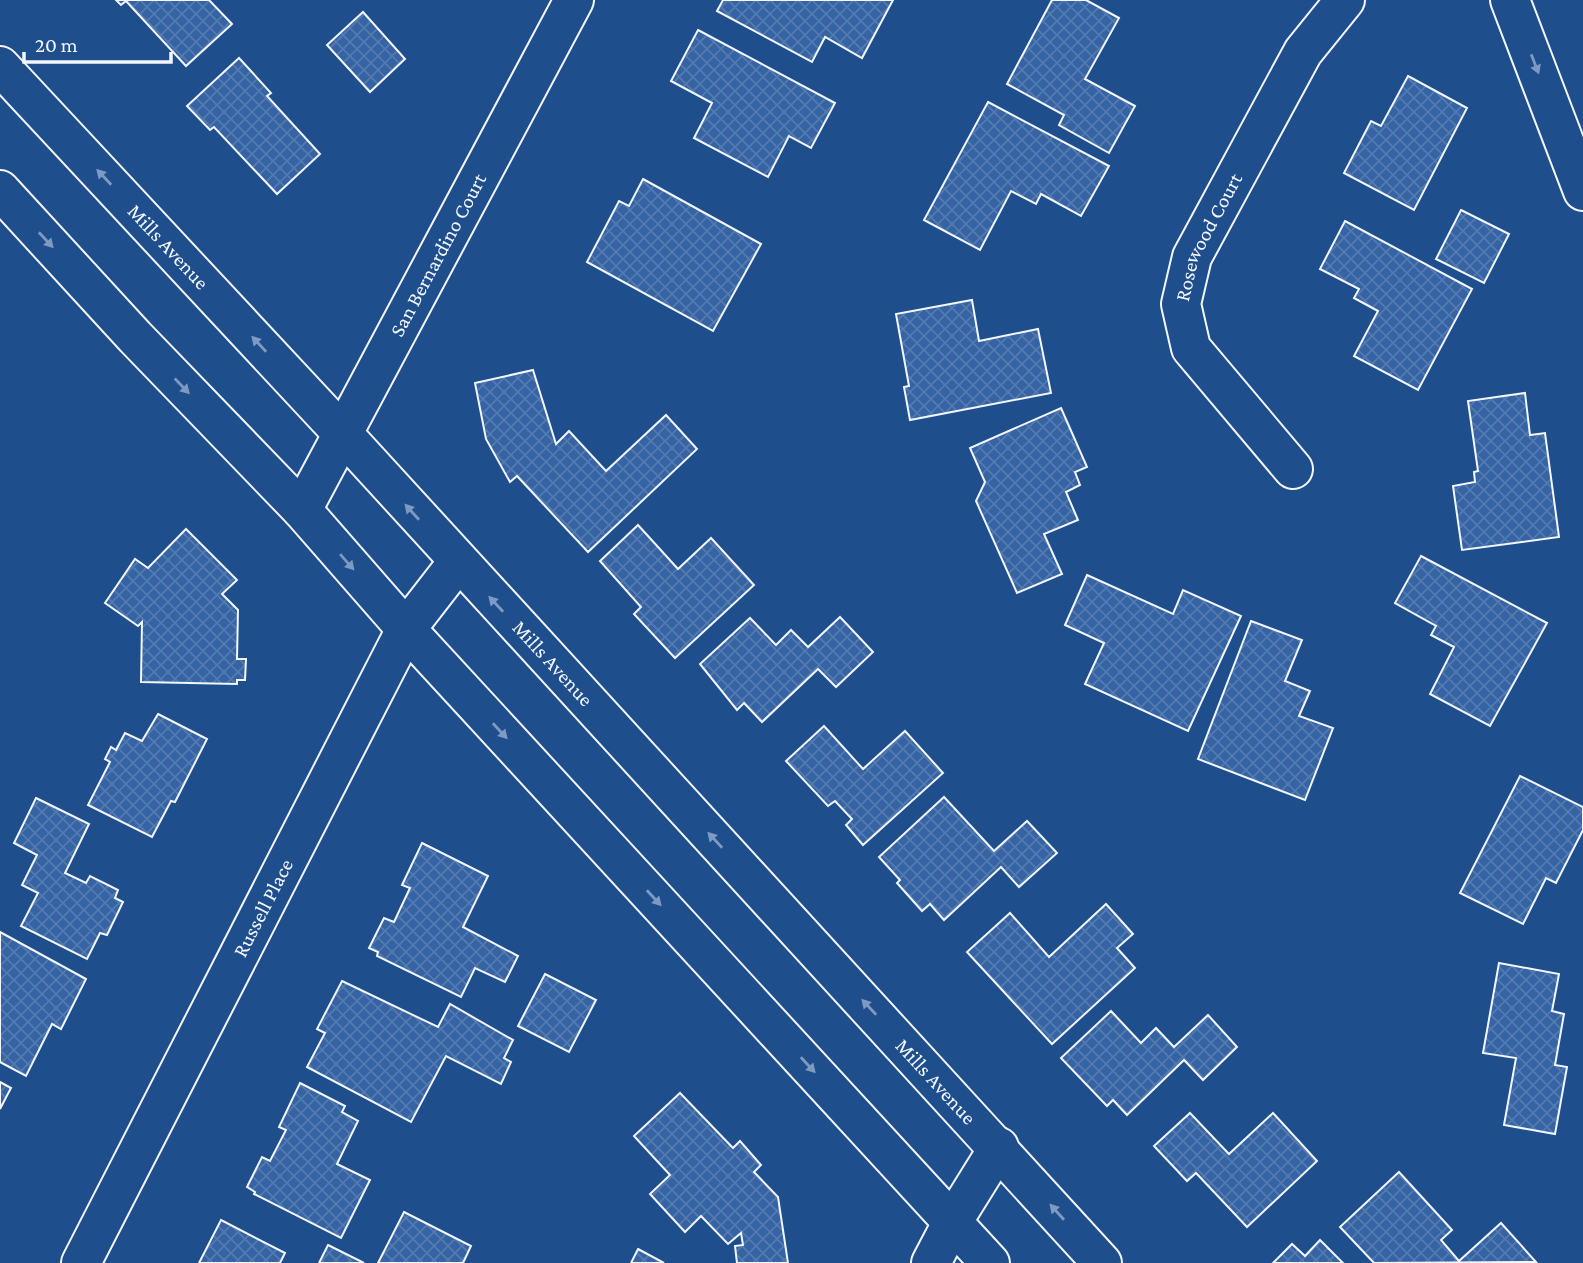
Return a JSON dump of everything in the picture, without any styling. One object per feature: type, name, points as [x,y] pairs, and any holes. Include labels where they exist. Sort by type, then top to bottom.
[{"type":"main road","name":"San Bernardino Court","points":[[302,510],[574,0]]},
{"type":"main road","name":"Rosewood Court","points":[[1293,469],[1191,348],[1181,304],[1192,257],[1303,52],[1345,0]]},
{"type":"main road","points":[[1510,0],[1583,191]]},
{"type":"main road","name":"Mills Avenue","points":[[0,66],[343,434],[999,1147],[1102,1263]]},
{"type":"main road","points":[[0,190],[135,337],[302,510],[406,629],[990,1263]]},
{"type":"main road","name":"Russell Place","points":[[81,1263],[406,629],[458,562]]},
{"type":"main road","points":[[931,1263],[953,1221],[999,1147]]},
{"type":"building","points":[[116,0],[209,0],[232,24],[186,66],[126,1],[121,5]]},
{"type":"building","points":[[723,0],[893,0],[862,58],[825,37],[812,62],[717,11]]},
{"type":"building","points":[[1052,0],[1086,0],[1119,18],[1085,79],[1135,106],[1109,153],[1059,125],[1064,115],[1007,84]]},
{"type":"building","points":[[363,12],[405,59],[370,92],[327,45]]},
{"type":"building","points":[[698,30],[835,103],[811,148],[789,136],[768,177],[694,138],[712,103],[671,81]]},
{"type":"building","points":[[239,58],[271,93],[267,96],[320,154],[277,194],[214,127],[210,130],[187,106]]},
{"type":"building","points":[[1408,76],[1467,108],[1414,210],[1344,173],[1371,121],[1381,126]]},
{"type":"building","points":[[988,102],[1109,166],[1081,216],[1041,194],[1036,204],[1011,191],[980,250],[924,220]]},
{"type":"building","points":[[643,179],[761,244],[713,331],[587,262],[619,201],[629,206]]},
{"type":"building","points":[[1461,210],[1509,234],[1484,283],[1436,259]]},
{"type":"building","points":[[1345,221],[1472,289],[1418,390],[1354,356],[1378,311],[1354,298],[1359,289],[1320,269]]},
{"type":"building","points":[[972,300],[979,341],[1038,329],[1051,393],[910,420],[904,387],[909,386],[896,314]]},
{"type":"building","points":[[533,370],[556,444],[569,431],[606,471],[666,415],[697,449],[588,552],[517,476],[510,482],[486,439],[475,383]]},
{"type":"building","points":[[1525,393],[1530,435],[1545,433],[1559,537],[1462,550],[1453,486],[1475,482],[1474,472],[1478,471],[1468,401]]},
{"type":"building","points":[[1061,408],[1087,467],[1075,472],[1080,485],[1066,492],[1078,520],[1044,534],[1062,574],[1017,593],[976,501],[985,482],[970,448]]},
{"type":"building","points":[[638,525],[678,569],[711,538],[754,585],[675,658],[634,614],[641,607],[600,561]]},
{"type":"building","points":[[186,529],[237,580],[222,594],[238,610],[237,659],[246,659],[245,680],[237,680],[237,684],[141,682],[142,622],[138,626],[105,603],[135,559],[148,568]]},
{"type":"building","points":[[1421,556],[1547,623],[1490,726],[1430,694],[1454,647],[1431,635],[1436,626],[1395,603]]},
{"type":"building","points":[[1087,575],[1173,614],[1183,590],[1241,616],[1188,731],[1085,684],[1104,643],[1065,625]]},
{"type":"building","points":[[840,617],[873,652],[836,687],[818,669],[762,722],[744,703],[737,710],[700,664],[750,618],[776,645],[791,630],[808,647]]},
{"type":"building","points":[[1251,621],[1302,640],[1285,681],[1310,691],[1299,716],[1333,728],[1305,800],[1198,759]]},
{"type":"building","points":[[158,714],[207,739],[175,802],[171,801],[152,837],[88,805],[110,762],[105,759],[111,747],[116,750],[125,733],[142,741]]},
{"type":"building","points":[[824,726],[863,769],[905,731],[943,773],[863,845],[846,825],[852,819],[835,801],[828,806],[786,761]]},
{"type":"building","points":[[1520,776],[1583,807],[1583,830],[1556,883],[1546,878],[1523,924],[1460,893]]},
{"type":"building","points":[[944,797],[994,851],[1027,821],[1057,853],[1019,887],[1001,867],[944,920],[930,904],[922,911],[897,883],[900,880],[879,857]]},
{"type":"building","points":[[36,798],[89,824],[65,873],[86,883],[90,876],[118,890],[115,898],[123,902],[107,935],[100,933],[87,959],[21,926],[38,893],[22,885],[37,855],[14,843]]},
{"type":"building","points":[[422,843],[488,876],[463,927],[518,956],[505,982],[475,968],[461,997],[377,956],[378,952],[369,948],[384,918],[394,922],[410,888],[402,885]]},
{"type":"building","points":[[1106,904],[1133,934],[1117,948],[1135,968],[1052,1044],[967,952],[1010,913],[1049,957]]},
{"type":"building","points":[[0,932],[86,979],[61,1029],[52,1024],[26,1076],[0,1062]]},
{"type":"building","points":[[1499,963],[1559,974],[1552,1011],[1564,1014],[1555,1065],[1567,1067],[1555,1134],[1504,1125],[1516,1058],[1483,1053]]},
{"type":"building","points":[[545,974],[596,1000],[569,1052],[518,1026]]},
{"type":"building","points":[[342,981],[438,1027],[450,1004],[513,1040],[504,1058],[511,1062],[501,1084],[446,1056],[411,1122],[307,1067],[325,1033],[317,1029]]},
{"type":"building","points":[[1111,1011],[1141,1043],[1156,1028],[1174,1047],[1208,1015],[1237,1047],[1203,1080],[1184,1060],[1127,1115],[1113,1100],[1107,1106],[1061,1058]]},
{"type":"building","points":[[0,1082],[11,1088],[0,1109]]},
{"type":"building","points":[[300,1083],[345,1106],[342,1112],[358,1121],[337,1164],[370,1180],[341,1238],[254,1194],[255,1192],[247,1187],[262,1157],[270,1161],[286,1130],[279,1127]]},
{"type":"building","points":[[680,1093],[733,1148],[740,1141],[761,1165],[754,1172],[778,1197],[788,1263],[737,1263],[735,1246],[743,1245],[741,1233],[728,1244],[701,1216],[685,1232],[650,1194],[670,1175],[634,1136]]},
{"type":"building","points":[[1190,1113],[1229,1154],[1273,1113],[1317,1161],[1247,1227],[1196,1173],[1187,1181],[1154,1146]]},
{"type":"building","points":[[1399,1172],[1452,1230],[1441,1240],[1459,1261],[1501,1223],[1536,1262],[1374,1263],[1340,1227]]},
{"type":"building","points":[[404,1212],[471,1246],[463,1263],[378,1263]]},
{"type":"building","points":[[221,1220],[285,1253],[280,1263],[199,1263]]},
{"type":"building","points":[[1320,1240],[1343,1263],[1273,1263],[1292,1244],[1305,1256]]},
{"type":"building","points":[[328,1245],[364,1263],[319,1263]]},
{"type":"building","points":[[638,1249],[664,1263],[631,1263]]}]
